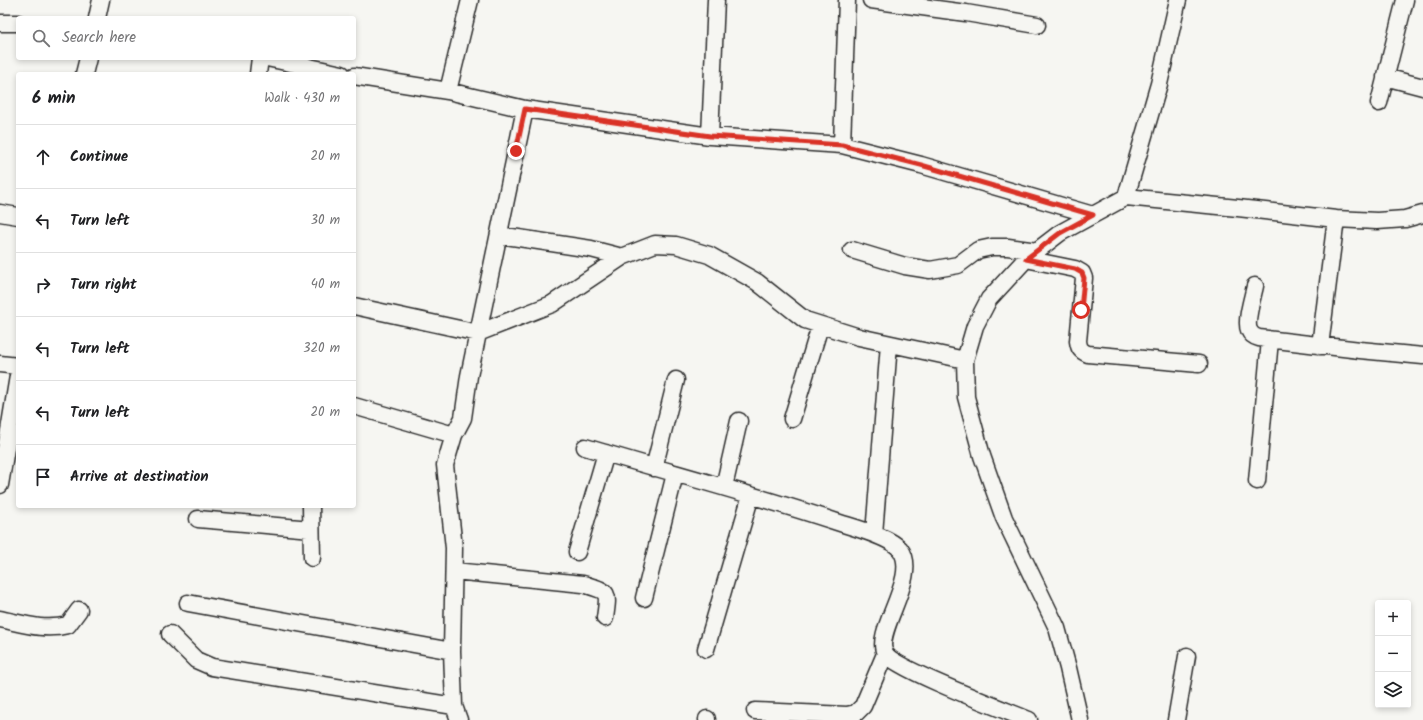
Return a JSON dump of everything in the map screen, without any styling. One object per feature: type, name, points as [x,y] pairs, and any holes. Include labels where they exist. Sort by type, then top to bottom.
[{"type":"street","points":[[97,16],[101,0]]},
{"type":"street","points":[[448,91],[470,0]]},
{"type":"street","points":[[710,136],[716,0]]},
{"type":"street","points":[[842,145],[847,0]]},
{"type":"street","points":[[871,0],[966,13],[1037,25]]},
{"type":"street","points":[[1126,197],[1159,84],[1178,0]]},
{"type":"street","points":[[1379,103],[1405,0]]},
{"type":"street","points":[[0,23],[16,23]]},
{"type":"street","points":[[84,72],[88,60]]},
{"type":"street","points":[[258,72],[260,60]]},
{"type":"street","points":[[275,60],[321,72]]},
{"type":"street","points":[[356,76],[448,91],[525,109],[710,136],[842,145],[921,165],[1093,215]]},
{"type":"street","points":[[1386,77],[1423,87]]},
{"type":"street","points":[[170,634],[196,660],[212,667],[457,713],[452,651],[454,548],[445,465],[454,435],[463,418],[469,376],[525,109]]},
{"type":"street","points":[[1080,720],[1057,628],[1004,518],[982,456],[966,397],[965,360],[974,326],[988,300],[1031,255],[1060,233],[1126,197],[1336,219],[1377,221],[1405,219],[1423,214]]},
{"type":"street","points":[[0,213],[16,216]]},
{"type":"street","points":[[1320,346],[1336,219]]},
{"type":"street","points":[[499,235],[591,249],[622,257]]},
{"type":"street","points":[[356,306],[478,333],[552,304],[622,257],[655,244],[676,245],[709,255],[757,282],[805,320],[820,326],[859,337],[965,360]]},
{"type":"street","points":[[852,250],[905,266],[930,270],[958,265],[978,250],[992,247],[1008,247],[1075,269],[1082,273],[1084,278],[1078,341],[1078,346],[1081,351],[1088,354],[1199,364]]},
{"type":"street","points":[[1255,286],[1248,324],[1250,332],[1254,336],[1270,340],[1320,346],[1423,356]]},
{"type":"street","points":[[792,419],[820,326]]},
{"type":"street","points":[[1257,481],[1270,340]]},
{"type":"street","points":[[874,534],[889,344]]},
{"type":"street","points":[[0,364],[16,366]]},
{"type":"street","points":[[654,468],[676,380]]},
{"type":"street","points":[[0,485],[16,388]]},
{"type":"street","points":[[356,407],[454,435]]},
{"type":"street","points":[[724,487],[739,421]]},
{"type":"street","points":[[585,447],[751,495],[874,534],[894,544],[901,550],[906,568],[898,602],[883,640],[885,654],[896,663],[1029,720]]},
{"type":"street","points":[[577,552],[606,453]]},
{"type":"street","points":[[644,598],[675,474]]},
{"type":"street","points":[[706,649],[751,495]]},
{"type":"street","points":[[311,508],[312,558]]},
{"type":"street","points":[[198,519],[311,529]]},
{"type":"street","points":[[454,572],[583,584],[603,590],[607,594],[608,600],[605,618]]},
{"type":"street","points":[[188,603],[452,651]]},
{"type":"street","points":[[0,619],[33,626],[56,628],[68,625],[79,610]]},
{"type":"street","points":[[755,712],[811,717],[847,716],[856,714],[863,706],[885,654]]},
{"type":"street","points":[[1176,720],[1187,656]]},
{"type":"route","points":[[516,151],[525,109],[710,136],[842,145],[921,165],[1093,215],[1060,233],[1026,259],[1075,269],[1082,273],[1084,278],[1081,310]]}]
